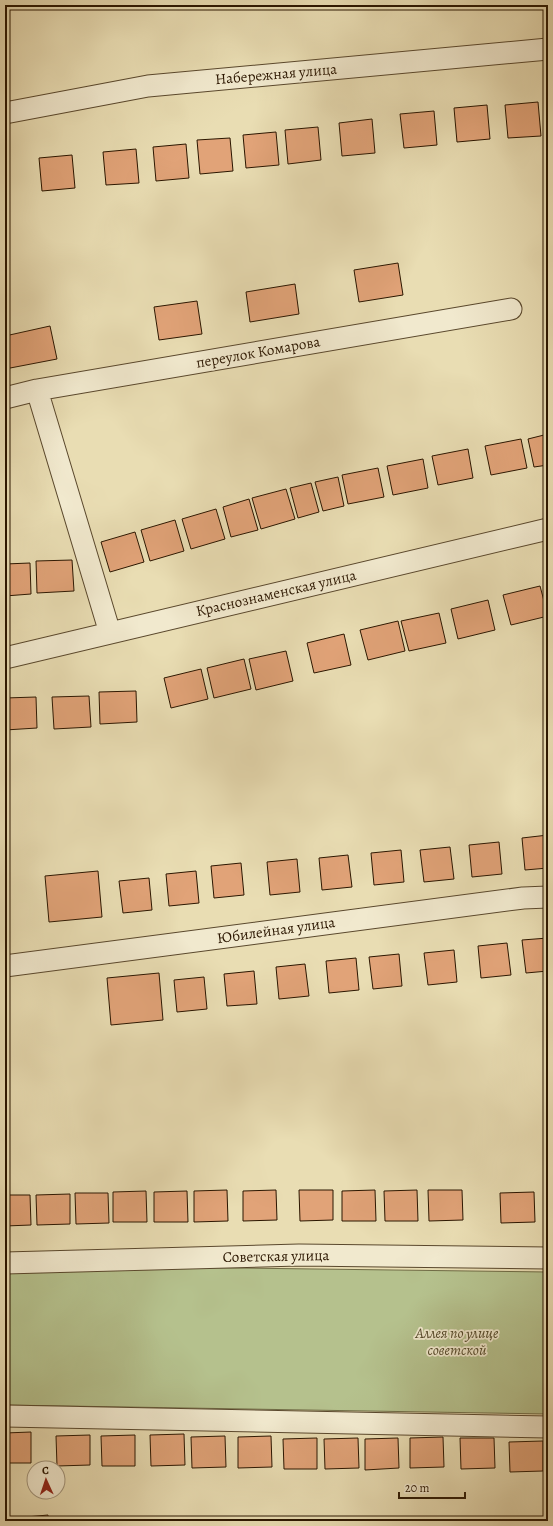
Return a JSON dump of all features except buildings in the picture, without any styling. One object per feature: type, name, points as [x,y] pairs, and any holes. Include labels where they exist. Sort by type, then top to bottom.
[{"type":"street","name":"Набережная улица","points":[[5,112],[148,86],[548,49]]},
{"type":"street","name":"переулок Комарова","points":[[5,398],[37,390],[511,309]]},
{"type":"street","points":[[37,390],[110,633]]},
{"type":"street","name":"Краснознаменская улица","points":[[5,658],[548,529]]},
{"type":"street","name":"Юбилейная улица","points":[[5,966],[523,898],[548,897]]},
{"type":"street","name":"Советская улица","points":[[5,1263],[299,1255],[548,1258]]},
{"type":"street","points":[[5,1416],[548,1428]]},
{"type":"green space","name":"Аллея по улице советской","points":[[5,1265],[548,1272],[548,1414],[5,1405]]}]
